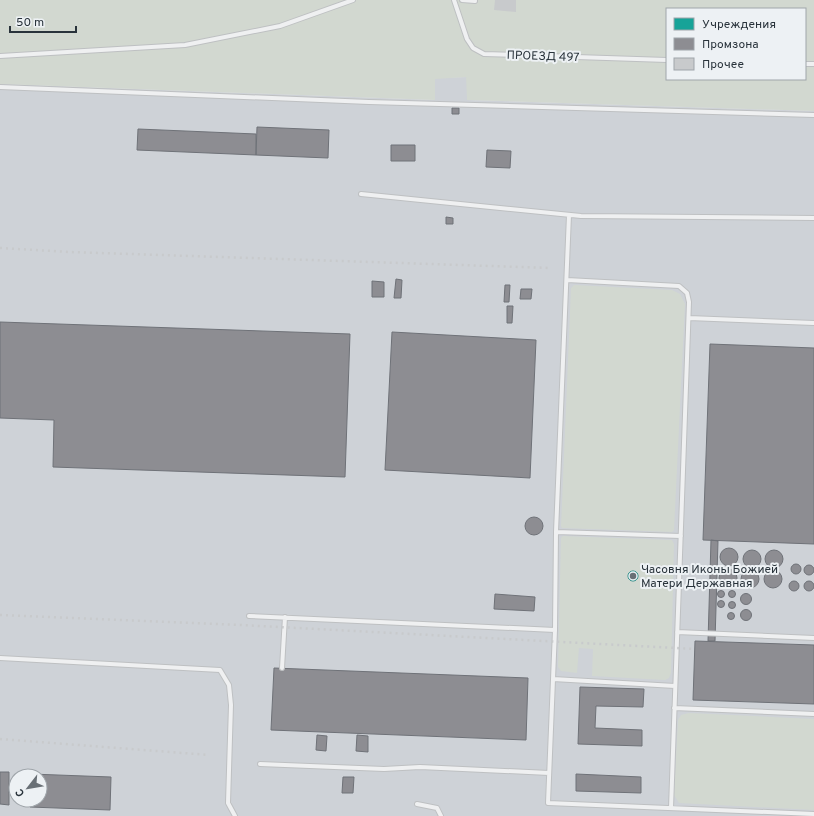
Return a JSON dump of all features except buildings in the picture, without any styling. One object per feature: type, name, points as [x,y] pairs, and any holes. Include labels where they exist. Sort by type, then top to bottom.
[{"type":"lane","points":[[0,56],[185,45],[280,26],[353,0]]},
{"type":"lane","name":"ПРОЕЗД 497","points":[[454,0],[467,39],[473,48],[484,54],[666,60]]},
{"type":"lane","points":[[462,0],[475,1]]},
{"type":"lane","points":[[0,87],[368,102],[814,115]]},
{"type":"lane","points":[[361,194],[569,215],[814,218]]},
{"type":"lane","points":[[569,215],[568,280],[556,532],[555,630],[548,803],[814,814]]},
{"type":"lane","points":[[568,280],[679,286],[687,293],[689,302],[671,808]]},
{"type":"lane","points":[[689,318],[814,323]]},
{"type":"lane","points":[[556,532],[681,536]]},
{"type":"lane","points":[[249,616],[555,630]]},
{"type":"lane","points":[[282,668],[285,617]]},
{"type":"lane","points":[[677,632],[814,638]]},
{"type":"lane","points":[[0,658],[220,670],[230,685],[231,705],[228,803],[235,816]]},
{"type":"lane","points":[[553,679],[675,686]]},
{"type":"lane","points":[[674,708],[814,714]]},
{"type":"lane","points":[[260,764],[384,769],[420,767],[549,773]]},
{"type":"lane","points":[[417,804],[438,808],[441,816]]},
{"type":"shaded area","points":[[0,0],[814,0],[814,111],[467,100],[466,77],[435,79],[435,100],[0,84]]},
{"type":"shaded area","points":[[467,77],[467,100],[814,111],[814,816],[0,816],[0,84],[434,100],[435,78]]},
{"type":"shaded area","points":[[574,285],[672,290],[680,294],[685,304],[674,530],[672,532],[562,528],[561,526],[571,288]]},
{"type":"shaded area","points":[[563,536],[672,540],[674,544],[671,673],[669,678],[665,680],[592,676],[593,649],[579,648],[577,673],[561,671],[558,667],[561,538]]},
{"type":"shaded area","points":[[689,713],[814,719],[814,810],[679,803],[674,795],[678,720],[681,715]]},
{"type":"railway","points":[[0,248],[70,252],[551,268]]},
{"type":"railway","points":[[0,615],[241,625],[695,649]]},
{"type":"railway","points":[[0,739],[209,755]]},
{"type":"place","name":"Часовня Иконы Божией Матери Державная","points":[[633,576]]}]
